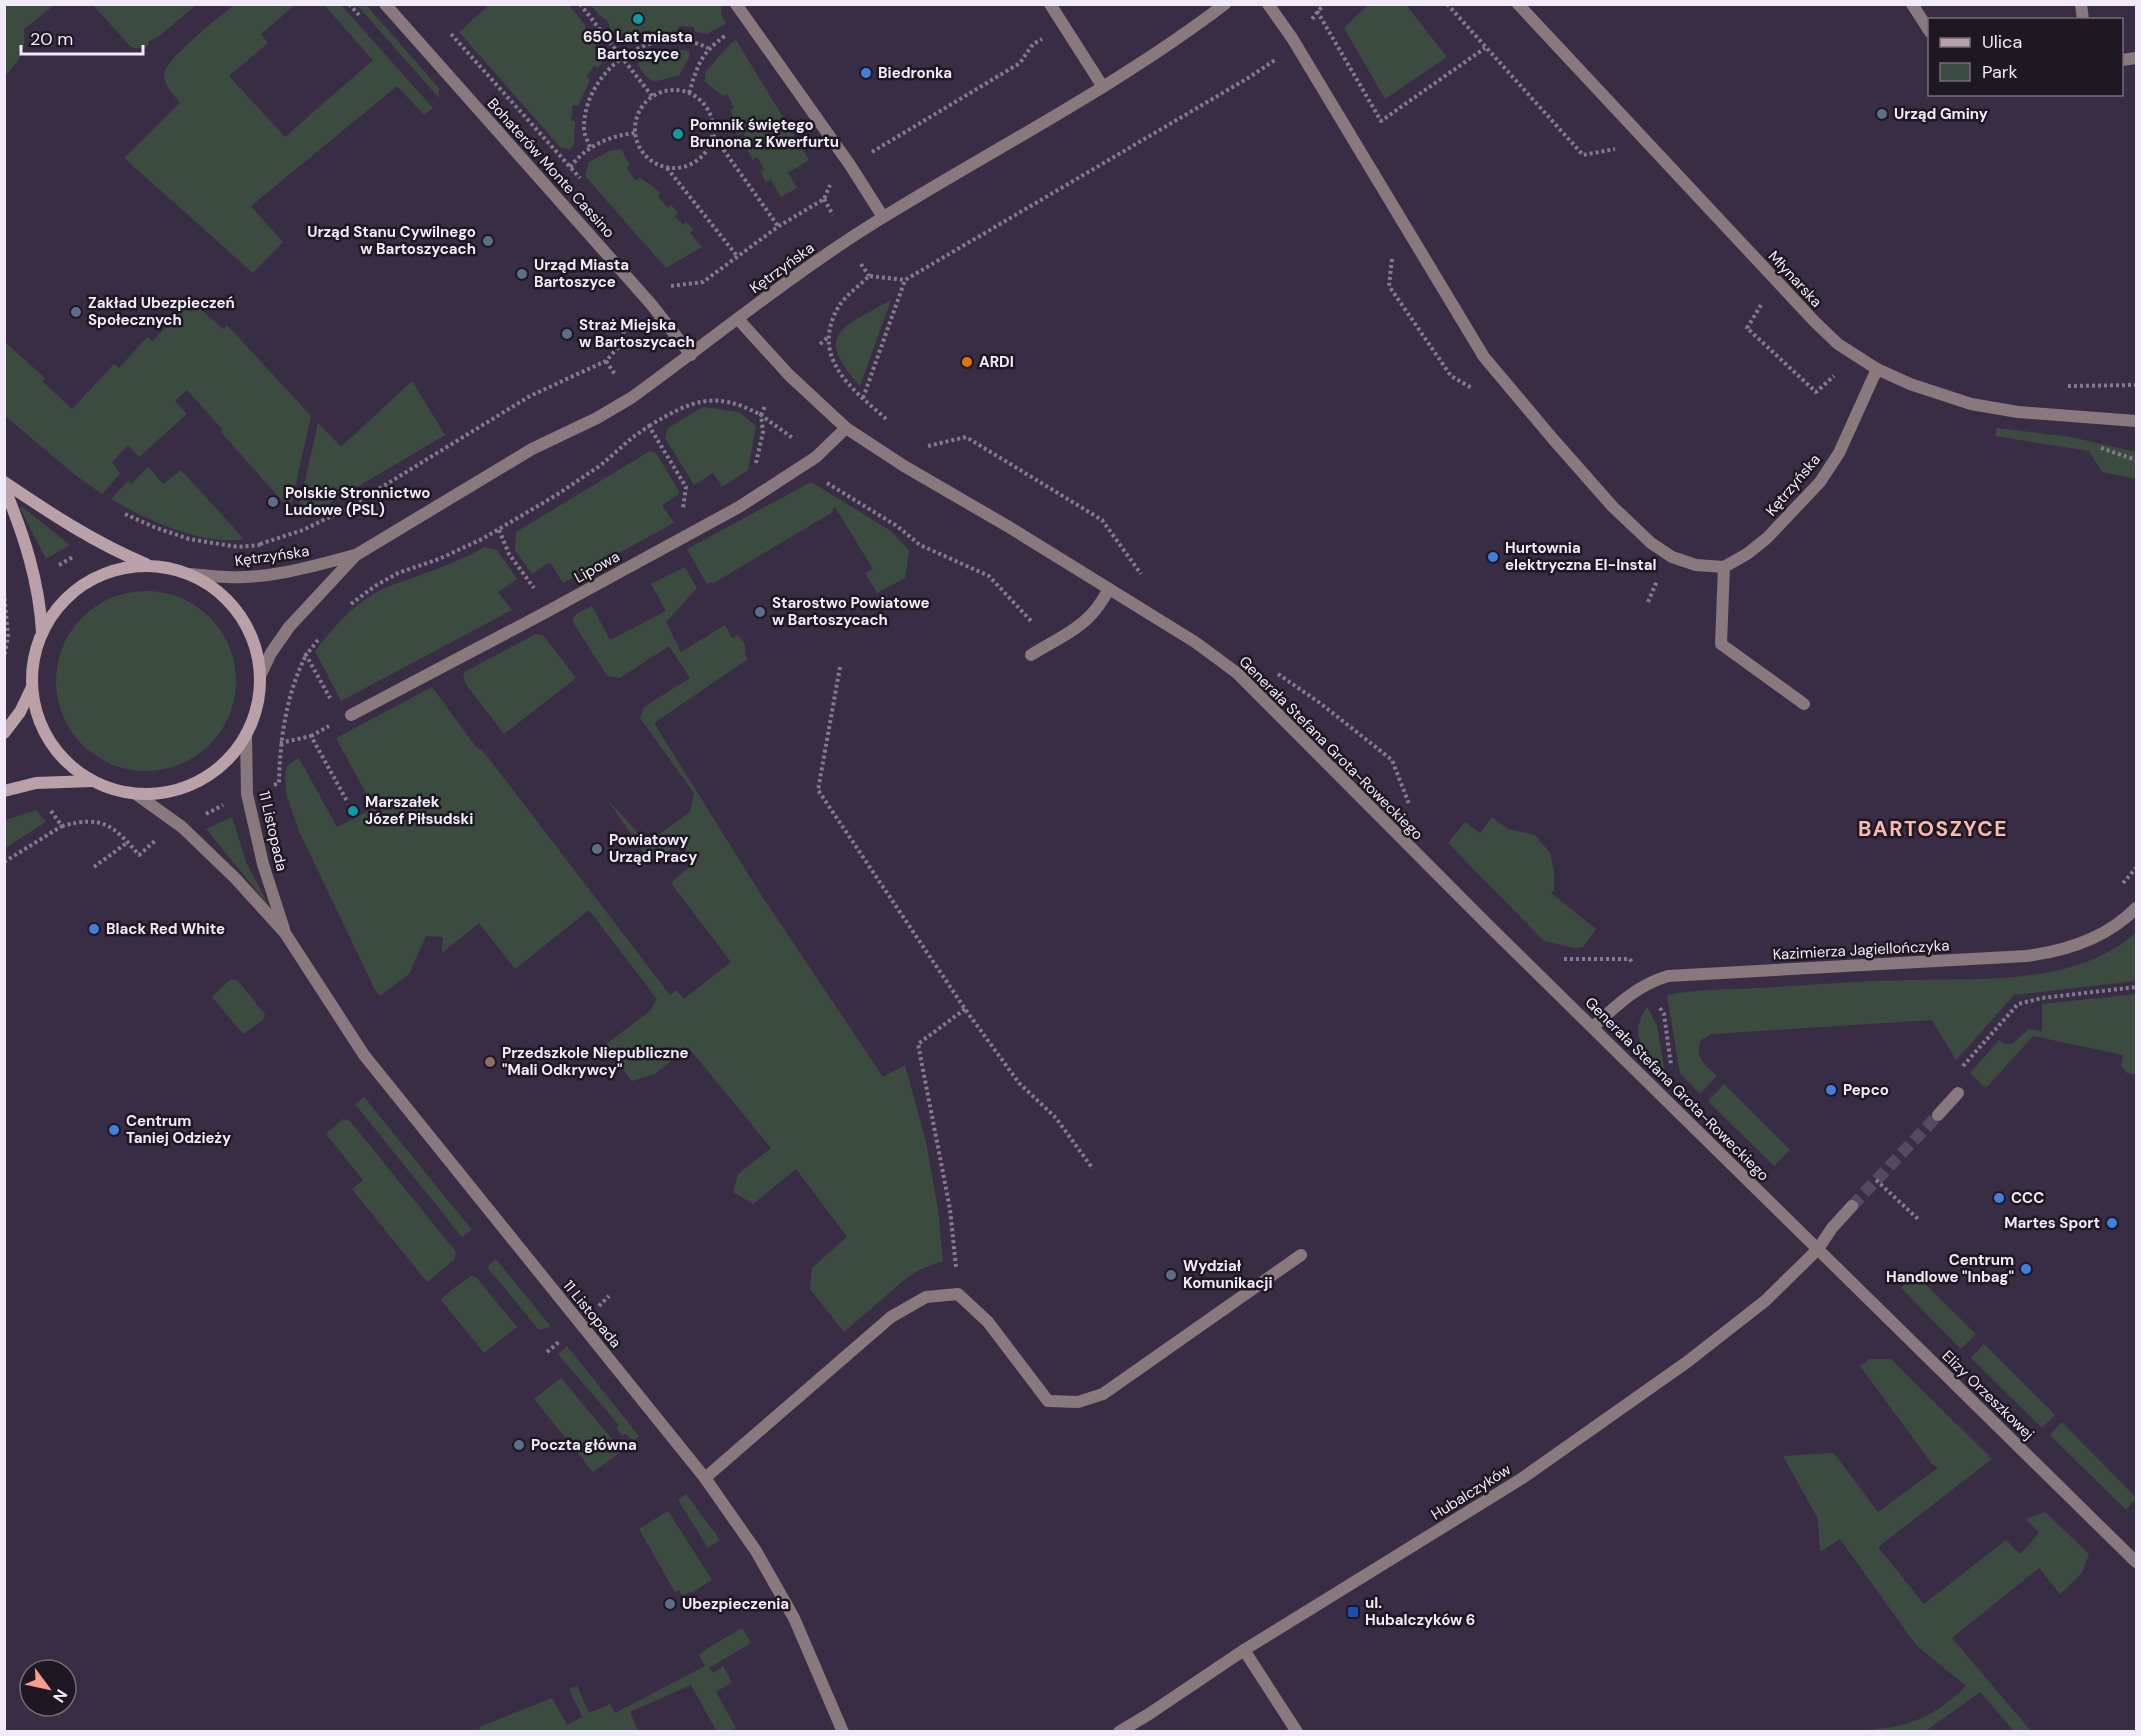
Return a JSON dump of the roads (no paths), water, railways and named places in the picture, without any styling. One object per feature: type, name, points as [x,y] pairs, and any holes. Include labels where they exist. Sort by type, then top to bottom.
[{"type":"street","name":"Bohaterów Monte Cassino","points":[[385,4],[651,304],[691,355]]},
{"type":"street","points":[[736,4],[850,165],[883,217]]},
{"type":"street","points":[[1050,4],[1103,87]]},
{"type":"street","name":"Kętrzyńska","points":[[260,676],[271,653],[289,627],[356,555],[532,449],[597,418],[631,398],[847,240],[1103,87],[1181,38],[1225,4]]},
{"type":"street","points":[[1268,4],[1292,38],[1484,357],[1590,482],[1651,543],[1672,557],[1696,565],[1724,567],[1721,644],[1804,704]]},
{"type":"street","name":"Młynarska","points":[[1518,4],[1838,344],[1877,369],[1910,384],[1971,404],[2018,412],[2136,421]]},
{"type":"street","points":[[1912,4],[1928,30]]},
{"type":"street","name":"Generała Stefana Grota-Roweckiego","points":[[738,319],[789,375],[846,428],[904,466],[1009,527],[1195,642],[1236,673],[1818,1249]]},
{"type":"street","name":"Kętrzyńska","points":[[1724,567],[1747,555],[1767,538],[1820,482],[1839,453],[1877,369]]},
{"type":"street","name":"Lipowa","points":[[351,715],[739,507],[816,457],[846,428]]},
{"type":"street","points":[[4,482],[95,541],[150,566]]},
{"type":"street","points":[[4,487],[21,529],[36,577],[42,632]]},
{"type":"street","name":"Kętrzyńska","points":[[190,574],[228,577],[265,575],[356,555]]},
{"type":"street","points":[[167,567],[190,574],[222,594],[241,615],[254,640],[260,676],[257,707],[246,734],[218,769],[197,782],[162,793],[136,794],[113,789],[93,781],[70,765],[53,747],[37,714],[32,687],[33,665],[42,632],[57,608],[70,594],[84,583],[119,569],[167,567]]},
{"type":"street","points":[[1031,655],[1085,620],[1097,609],[1109,589]]},
{"type":"street","points":[[4,734],[20,712],[32,687]]},
{"type":"street","name":"11 Listopada","points":[[246,734],[247,794],[263,864],[285,933]]},
{"type":"street","points":[[4,791],[36,783],[93,781]]},
{"type":"street","name":"11 Listopada","points":[[136,794],[182,827],[235,878],[285,933],[364,1055],[705,1478],[756,1551],[794,1618],[843,1731]]},
{"type":"street","name":"Kazimierza Jagiellończyka","points":[[1593,1027],[1644,984],[1668,976],[2046,954],[2096,937],[2116,925],[2136,908]]},
{"type":"street","points":[[1938,1114],[1958,1093]]},
{"type":"street","name":"Hubalczyków","points":[[1119,1731],[1149,1714],[1244,1650],[1531,1472],[1687,1362],[1743,1320],[1818,1249],[1832,1228],[1852,1206]]},
{"type":"street","name":"Elizy Orzeszkowej","points":[[1818,1249],[2136,1562]]},
{"type":"street","points":[[705,1478],[891,1317],[926,1297],[958,1294],[988,1322],[1048,1401],[1078,1402],[1103,1394],[1301,1255]]},
{"type":"street","points":[[1244,1650],[1297,1731]]},
{"type":"tunnel","points":[[1852,1206],[1938,1115]]},
{"type":"place","name":"650 Lat miasta Bartoszyce","points":[[638,19]]},
{"type":"place","name":"Biedronka","points":[[866,73]]},
{"type":"place","name":"Urząd Gminy","points":[[1882,114]]},
{"type":"place","name":"Pomnik świętego Brunona z Kwerfurtu","points":[[678,134]]},
{"type":"place","name":"Urząd Stanu Cywilnego w Bartoszycach","points":[[488,241]]},
{"type":"place","name":"Urząd Miasta Bartoszyce","points":[[522,274]]},
{"type":"place","name":"Zakład Ubezpieczeń Społecznych","points":[[76,312]]},
{"type":"place","name":"Straż Miejska w Bartoszycach","points":[[567,334]]},
{"type":"place","name":"ARDI","points":[[967,362]]},
{"type":"place","name":"Polskie Stronnictwo Ludowe (PSL)","points":[[273,502]]},
{"type":"place","name":"Hurtownia elektryczna El-Instal","points":[[1493,557]]},
{"type":"place","name":"Starostwo Powiatowe w Bartoszycach","points":[[760,612]]},
{"type":"place","name":"Marszałek Józef Piłsudski","points":[[353,811]]},
{"type":"place","name":"Powiatowy Urząd Pracy","points":[[597,849]]},
{"type":"place","name":"Black Red White","points":[[94,929]]},
{"type":"place","name":"Przedszkole Niepubliczne \"Mali Odkrywcy\"","points":[[490,1062]]},
{"type":"place","name":"Pepco","points":[[1831,1090]]},
{"type":"place","name":"Centrum Taniej Odzieży","points":[[114,1130]]},
{"type":"place","name":"CCC","points":[[1999,1198]]},
{"type":"place","name":"Martes Sport","points":[[2112,1223]]},
{"type":"place","name":"Centrum Handlowe \"Inbag\"","points":[[2026,1269]]},
{"type":"place","name":"Wydział Komunikacji","points":[[1171,1275]]},
{"type":"place","name":"Poczta główna","points":[[519,1445]]},
{"type":"place","name":"Ubezpieczenia","points":[[670,1604]]},
{"type":"place","name":"ul. Hubalczyków 6","points":[[1353,1612]]},
{"type":"district","name":"BARTOSZYCE","points":[[1933,829]]}]
